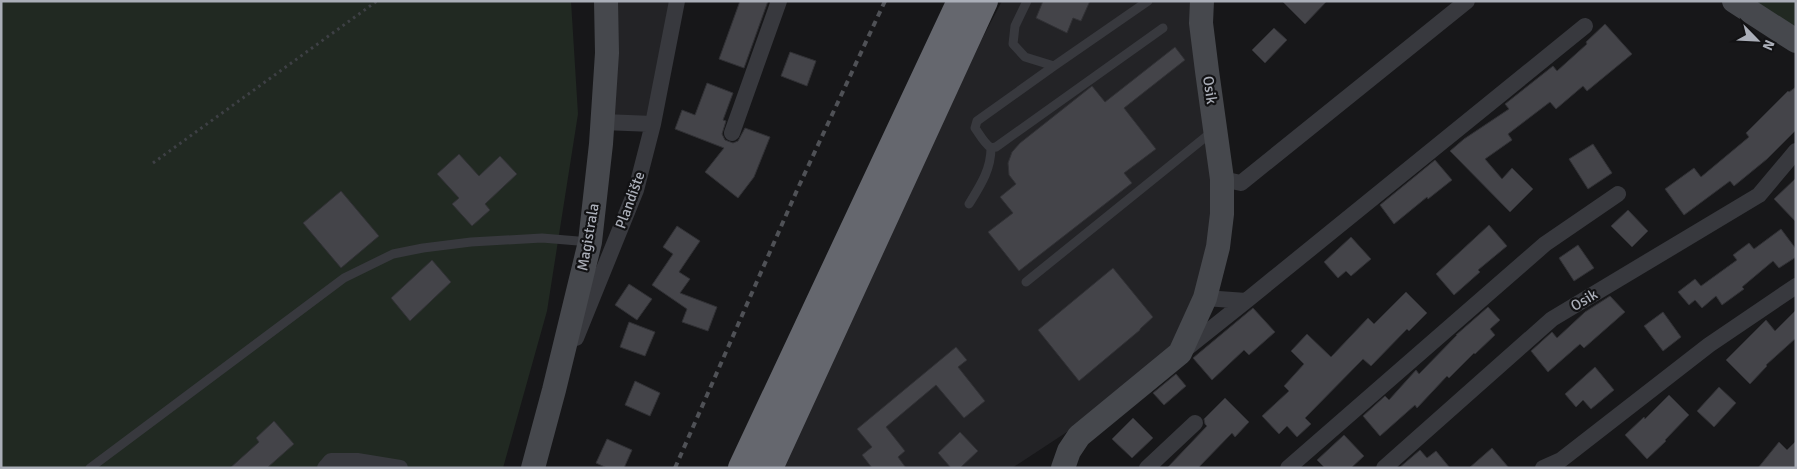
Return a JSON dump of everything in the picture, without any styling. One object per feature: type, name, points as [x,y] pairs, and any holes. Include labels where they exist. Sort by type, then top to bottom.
[{"type":"highway","points":[[742,468],[961,1]]},
{"type":"highway","points":[[769,468],[984,1]]},
{"type":"main road","name":"Magistrala","points":[[533,468],[590,242],[603,122],[607,53],[606,1]]},
{"type":"main road","name":"Osik","points":[[1064,468],[1069,451],[1079,436],[1180,353],[1205,298],[1218,247],[1222,214],[1222,179],[1202,23],[1202,1]]},
{"type":"main road","points":[[1734,1],[1796,41]]},
{"type":"street","name":"Plandište","points":[[554,390],[636,190],[653,124],[677,1]]},
{"type":"street","points":[[732,133],[779,1]]},
{"type":"street","points":[[1222,179],[1241,183],[1467,1]]},
{"type":"street","name":"Osik","points":[[1180,353],[1585,26]]},
{"type":"street","points":[[603,122],[653,124]]},
{"type":"street","name":"Osik","points":[[1384,468],[1552,319],[1759,195],[1796,151]]},
{"type":"street","points":[[1288,468],[1545,244],[1618,194]]},
{"type":"street","points":[[1543,468],[1561,460],[1709,345],[1796,286]]},
{"type":"street","points":[[1205,298],[1246,301]]},
{"type":"street","points":[[1147,468],[1195,422]]},
{"type":"street","points":[[325,468],[331,461],[357,461],[400,468]]},
{"type":"lane","points":[[1027,1],[1015,26],[1013,44],[1025,57],[1054,66]]},
{"type":"lane","points":[[969,204],[991,162],[991,148],[980,137],[976,128],[977,121],[1148,1]]},
{"type":"lane","points":[[991,148],[996,147],[1163,28]]},
{"type":"lane","points":[[1026,282],[1215,129]]},
{"type":"lane","points":[[90,468],[344,278],[393,254],[423,248],[489,241],[542,238],[590,242]]},
{"type":"path","points":[[153,163],[377,1]]},
{"type":"shaded area","points":[[1,1],[571,1],[578,114],[547,311],[503,468],[1,468]]},
{"type":"shaded area","points":[[604,1],[673,1],[647,120],[594,121]]},
{"type":"shaded area","points":[[1002,1],[1202,1],[1220,204],[1185,332],[1140,384],[1012,468],[779,468],[983,37]]},
{"type":"shaded area","points":[[1737,1],[1796,1],[1796,35]]},
{"type":"building","points":[[740,1],[768,1],[744,68],[719,59]]},
{"type":"building","points":[[1043,1],[1090,1],[1081,21],[1073,18],[1067,33],[1036,18]]},
{"type":"building","points":[[1282,1],[1327,1],[1305,24]]},
{"type":"building","points":[[1605,24],[1632,54],[1587,91],[1583,86],[1556,109],[1550,102],[1508,134],[1512,140],[1485,159],[1502,179],[1512,168],[1533,189],[1510,212],[1450,151],[1464,139],[1509,109],[1505,104],[1553,66],[1557,71],[1587,44],[1586,42]]},
{"type":"building","points":[[1274,28],[1287,40],[1265,63],[1252,50]]},
{"type":"building","points":[[1175,47],[1185,60],[1124,108],[1156,149],[1124,173],[1132,183],[1019,271],[988,232],[1013,213],[1000,197],[1016,184],[1009,175],[1008,163],[1012,152],[1020,143],[1092,86],[1105,102]]},
{"type":"building","points":[[790,52],[816,61],[807,86],[781,76]]},
{"type":"building","points":[[707,83],[733,93],[723,120],[726,121],[722,134],[725,140],[733,143],[738,141],[745,128],[770,137],[754,177],[738,198],[705,172],[724,148],[675,129],[682,110],[695,115]]},
{"type":"building","points":[[1796,87],[1796,130],[1767,159],[1734,186],[1730,181],[1684,215],[1665,189],[1694,168],[1701,177],[1749,137],[1746,133],[1788,91]]},
{"type":"building","points":[[1593,144],[1612,173],[1588,189],[1569,159]]},
{"type":"building","points":[[459,154],[479,176],[500,156],[517,174],[485,204],[490,210],[472,226],[452,204],[459,198],[437,174]]},
{"type":"building","points":[[1435,160],[1452,180],[1428,199],[1427,197],[1394,224],[1380,205]]},
{"type":"building","points":[[1796,178],[1796,222],[1774,199]]},
{"type":"building","points":[[341,191],[379,236],[341,268],[303,223]]},
{"type":"building","points":[[1628,210],[1648,231],[1632,247],[1611,226]]},
{"type":"building","points":[[1489,225],[1507,246],[1478,270],[1480,272],[1454,295],[1436,274]]},
{"type":"building","points":[[677,226],[700,241],[679,272],[690,279],[680,293],[717,307],[708,331],[682,322],[687,309],[652,285],[673,254],[663,247]]},
{"type":"building","points":[[1781,229],[1796,249],[1796,257],[1779,268],[1773,261],[1742,287],[1744,289],[1722,305],[1716,296],[1702,308],[1695,300],[1689,305],[1678,292],[1695,279],[1701,286],[1737,260],[1733,255],[1749,243],[1754,249]]},
{"type":"building","points":[[1351,237],[1371,259],[1351,276],[1346,271],[1338,278],[1324,262]]},
{"type":"building","points":[[1578,245],[1594,268],[1574,281],[1559,258]]},
{"type":"building","points":[[432,260],[451,282],[410,321],[391,298]]},
{"type":"building","points":[[1113,268],[1153,317],[1079,381],[1038,330]]},
{"type":"building","points":[[629,284],[652,299],[637,320],[615,305]]},
{"type":"building","points":[[1406,292],[1427,313],[1409,331],[1407,329],[1371,366],[1363,359],[1305,418],[1311,424],[1297,437],[1287,426],[1279,434],[1262,416],[1289,391],[1284,386],[1304,364],[1291,351],[1307,334],[1331,357],[1368,318],[1374,324]]},
{"type":"building","points":[[1610,296],[1625,312],[1584,348],[1580,344],[1548,372],[1531,351],[1552,332],[1557,338],[1585,312]]},
{"type":"building","points":[[1488,307],[1500,320],[1490,329],[1495,335],[1449,378],[1447,376],[1417,408],[1415,405],[1380,436],[1363,416],[1385,396],[1389,400],[1416,370],[1419,374],[1456,335]]},
{"type":"building","points":[[1253,308],[1275,332],[1249,355],[1244,350],[1212,380],[1193,358]]},
{"type":"building","points":[[1796,310],[1796,338],[1766,365],[1750,384],[1726,360],[1766,320],[1775,331]]},
{"type":"building","points":[[1663,312],[1681,337],[1663,351],[1644,326]]},
{"type":"building","points":[[629,322],[655,332],[645,356],[620,347]]},
{"type":"building","points":[[956,347],[967,360],[958,367],[985,401],[964,418],[936,385],[886,427],[905,451],[898,457],[906,468],[872,468],[862,455],[872,447],[857,429]]},
{"type":"building","points":[[1595,367],[1614,390],[1591,409],[1583,400],[1576,407],[1565,394]]},
{"type":"building","points":[[1176,374],[1186,386],[1164,405],[1153,393]]},
{"type":"building","points":[[635,381],[660,393],[650,416],[625,405]]},
{"type":"building","points":[[1719,387],[1736,403],[1714,427],[1697,411]]},
{"type":"building","points":[[1669,395],[1689,415],[1647,459],[1625,435],[1644,417],[1645,419]]},
{"type":"building","points":[[1225,398],[1249,422],[1235,437],[1232,433],[1198,468],[1167,468],[1207,426],[1204,419]]},
{"type":"building","points":[[1133,418],[1153,438],[1132,458],[1112,439]]},
{"type":"building","points":[[274,421],[294,444],[267,468],[230,468],[259,442],[256,438]]},
{"type":"building","points":[[960,432],[978,451],[960,468],[951,468],[938,453]]},
{"type":"building","points":[[1344,435],[1364,456],[1351,468],[1325,468],[1317,460]]},
{"type":"building","points":[[607,439],[632,450],[624,468],[607,468],[596,463]]},
{"type":"building","points":[[1796,441],[1796,468],[1758,468],[1779,442],[1787,450]]},
{"type":"building","points":[[1492,448],[1509,468],[1469,468]]},
{"type":"building","points":[[1420,450],[1427,458],[1436,451],[1450,468],[1399,468]]},
{"type":"railway","points":[[675,468],[798,188],[885,1]]}]
